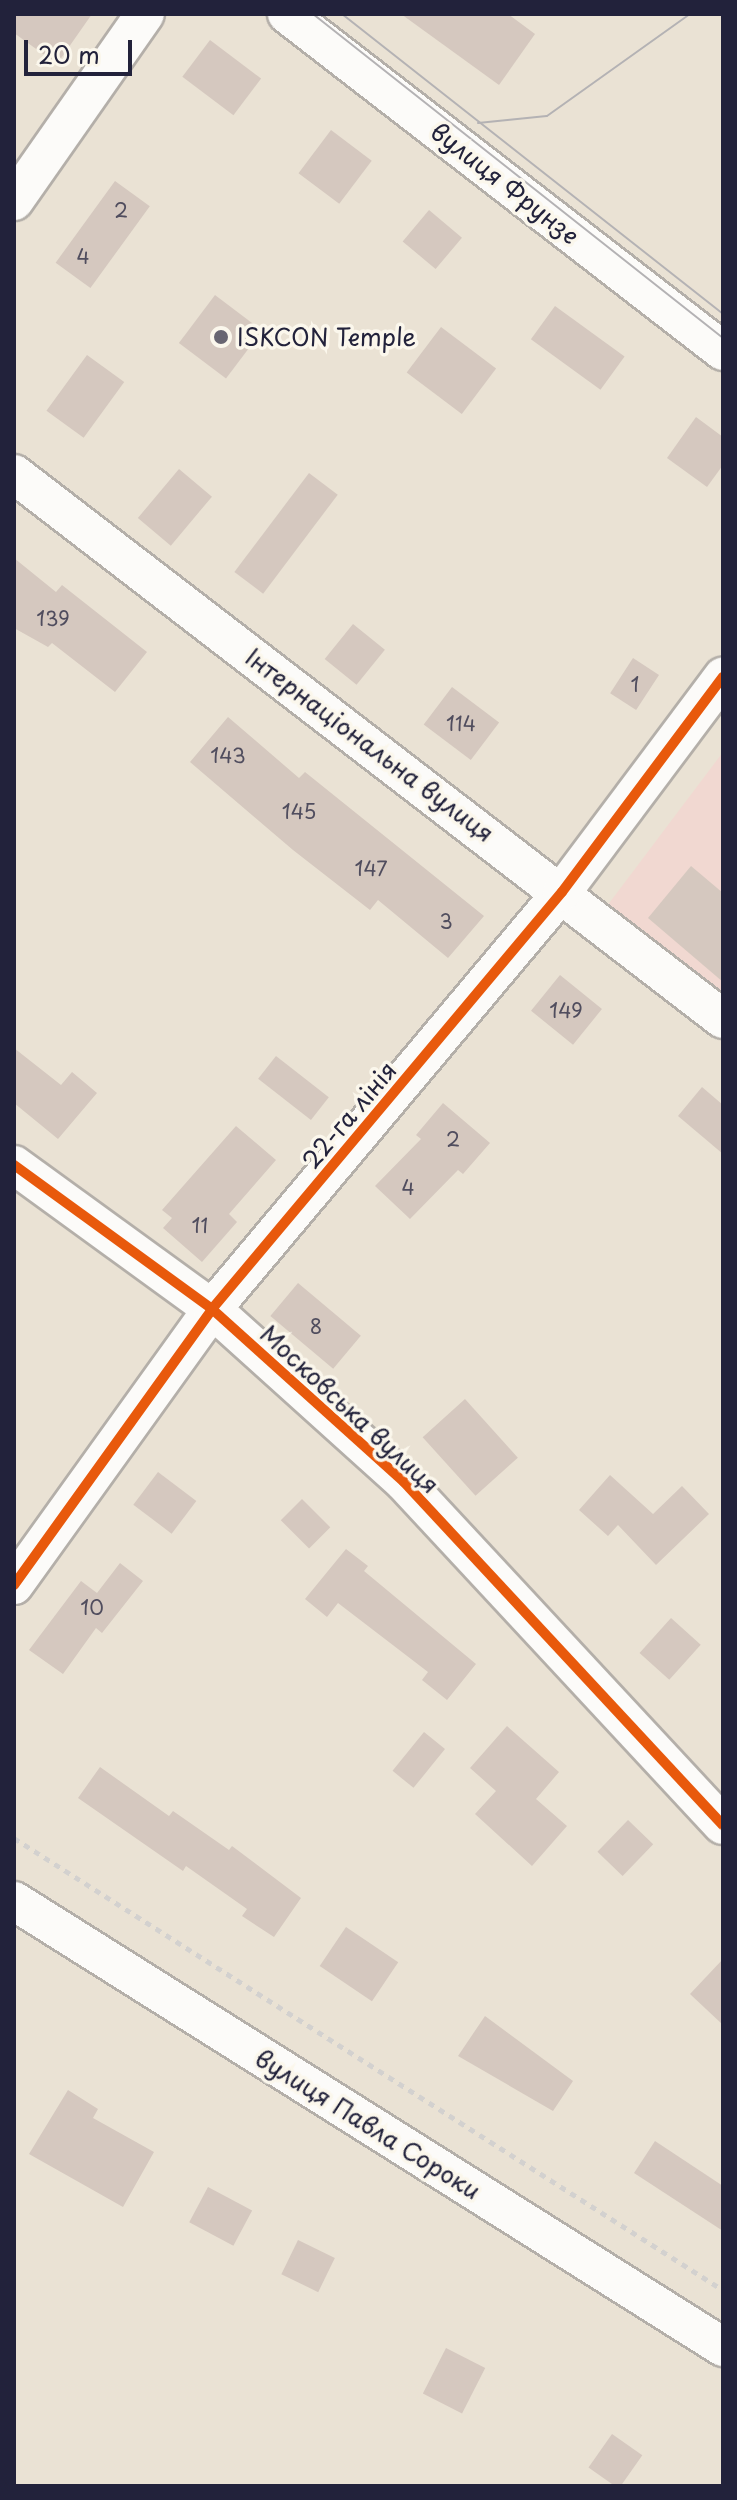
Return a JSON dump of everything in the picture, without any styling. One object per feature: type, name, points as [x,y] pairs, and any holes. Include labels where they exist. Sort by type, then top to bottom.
[{"type":"street","points":[[14,201],[145,14]]},
{"type":"street","name":"вулиця Фрунзе","points":[[287,14],[723,351]]},
{"type":"street","name":"Інтернаціональна вулиця","points":[[14,474],[562,892],[723,1019]]},
{"type":"street","name":"22-га лінія","points":[[21,1561],[212,1309],[562,892],[723,677]]},
{"type":"street","name":"Московська вулиця","points":[[14,1165],[212,1309],[404,1482],[723,1825]]},
{"type":"street","name":"вулиця Павла Сороки","points":[[14,1901],[723,2347]]},
{"type":"path","points":[[14,1838],[723,2290]]},
{"type":"shaded area","points":[[723,752],[723,996],[607,906]]},
{"type":"building","points":[[14,14],[92,14],[57,64],[14,33]]},
{"type":"building","points":[[401,14],[508,14],[535,34],[499,85]]},
{"type":"building","points":[[210,40],[261,79],[233,115],[182,77]]},
{"type":"building","points":[[331,130],[372,161],[339,204],[299,173]]},
{"type":"building","points":[[115,181],[150,206],[90,288],[56,263]]},
{"type":"building","points":[[429,210],[462,238],[436,269],[403,241]]},
{"type":"building","name":"ISKCON Temple","points":[[215,295],[262,331],[226,378],[179,343]]},
{"type":"building","points":[[555,306],[625,357],[600,390],[531,339]]},
{"type":"building","points":[[441,327],[496,369],[462,414],[407,373]]},
{"type":"building","points":[[87,355],[124,382],[84,438],[46,411]]},
{"type":"building","points":[[696,417],[723,437],[723,465],[707,487],[667,458]]},
{"type":"building","points":[[179,469],[212,497],[171,546],[138,518]]},
{"type":"building","points":[[309,473],[338,495],[263,594],[234,572]]},
{"type":"building","points":[[14,558],[56,592],[62,585],[147,652],[115,692],[52,643],[48,647],[14,628]]},
{"type":"building","points":[[353,624],[385,650],[357,685],[325,659]]},
{"type":"building","points":[[633,658],[659,675],[636,710],[610,693]]},
{"type":"building","points":[[452,687],[499,723],[471,760],[424,725]]},
{"type":"building","points":[[228,717],[299,778],[305,772],[484,916],[448,958],[378,900],[370,910],[293,850],[190,762]]},
{"type":"building","points":[[691,866],[723,893],[723,982],[648,918]]},
{"type":"building","points":[[560,975],[602,1009],[573,1045],[531,1011]]},
{"type":"building","points":[[14,1048],[61,1085],[72,1072],[97,1093],[58,1139],[14,1103]]},
{"type":"building","points":[[276,1056],[329,1097],[311,1120],[258,1079]]},
{"type":"building","points":[[702,1087],[723,1105],[723,1154],[678,1116]]},
{"type":"building","points":[[443,1103],[490,1143],[463,1174],[458,1170],[410,1219],[375,1186],[421,1139],[416,1135]]},
{"type":"building","points":[[236,1126],[276,1160],[229,1214],[237,1222],[202,1262],[163,1228],[172,1218],[162,1210]]},
{"type":"building","points":[[298,1283],[361,1336],[333,1369],[270,1316]]},
{"type":"building","points":[[465,1399],[518,1458],[476,1496],[423,1437]]},
{"type":"building","points":[[158,1472],[196,1501],[172,1534],[133,1505]]},
{"type":"building","points":[[610,1475],[653,1514],[682,1486],[709,1514],[656,1565],[618,1525],[608,1536],[579,1510]]},
{"type":"building","points":[[302,1499],[330,1527],[309,1548],[281,1520]]},
{"type":"building","points":[[346,1549],[368,1566],[364,1571],[476,1664],[447,1700],[422,1680],[428,1672],[338,1603],[327,1617],[305,1599]]},
{"type":"building","points":[[120,1563],[143,1581],[102,1633],[96,1628],[63,1674],[29,1650],[81,1581],[97,1593]]},
{"type":"building","points":[[671,1618],[701,1645],[669,1680],[640,1653]]},
{"type":"building","points":[[507,1726],[559,1772],[536,1799],[567,1826],[532,1866],[475,1814],[496,1791],[470,1768]]},
{"type":"building","points":[[424,1732],[445,1749],[414,1788],[393,1771]]},
{"type":"building","points":[[100,1767],[169,1816],[173,1811],[229,1850],[232,1846],[301,1898],[274,1937],[242,1916],[247,1909],[186,1866],[183,1871],[78,1798]]},
{"type":"building","points":[[628,1820],[653,1844],[623,1876],[597,1852]]},
{"type":"building","points":[[346,1927],[398,1962],[372,2001],[320,1966]]},
{"type":"building","points":[[723,1959],[723,2025],[690,1994]]},
{"type":"building","points":[[485,2016],[573,2081],[553,2111],[458,2056]]},
{"type":"building","points":[[68,2090],[98,2109],[93,2118],[154,2152],[123,2207],[29,2154]]},
{"type":"building","points":[[655,2141],[723,2186],[723,2231],[634,2173]]},
{"type":"building","points":[[208,2187],[252,2210],[233,2246],[189,2222]]},
{"type":"building","points":[[298,2240],[335,2258],[318,2292],[281,2274]]},
{"type":"building","points":[[446,2348],[485,2368],[462,2413],[423,2393]]},
{"type":"building","points":[[612,2434],[642,2455],[621,2486],[615,2486],[588,2468]]},
{"type":"tram line","points":[[313,14],[723,338]]},
{"type":"tram line","points":[[342,14],[723,314]]},
{"type":"tram line","points":[[478,123],[547,116],[690,14]]},
{"type":"cycle path","points":[[14,1585],[212,1309],[562,892],[723,677]]},
{"type":"cycle path","points":[[14,1165],[212,1309],[404,1482],[723,1825]]},
{"type":"place","name":"ISKCON Temple","points":[[221,337]]}]
